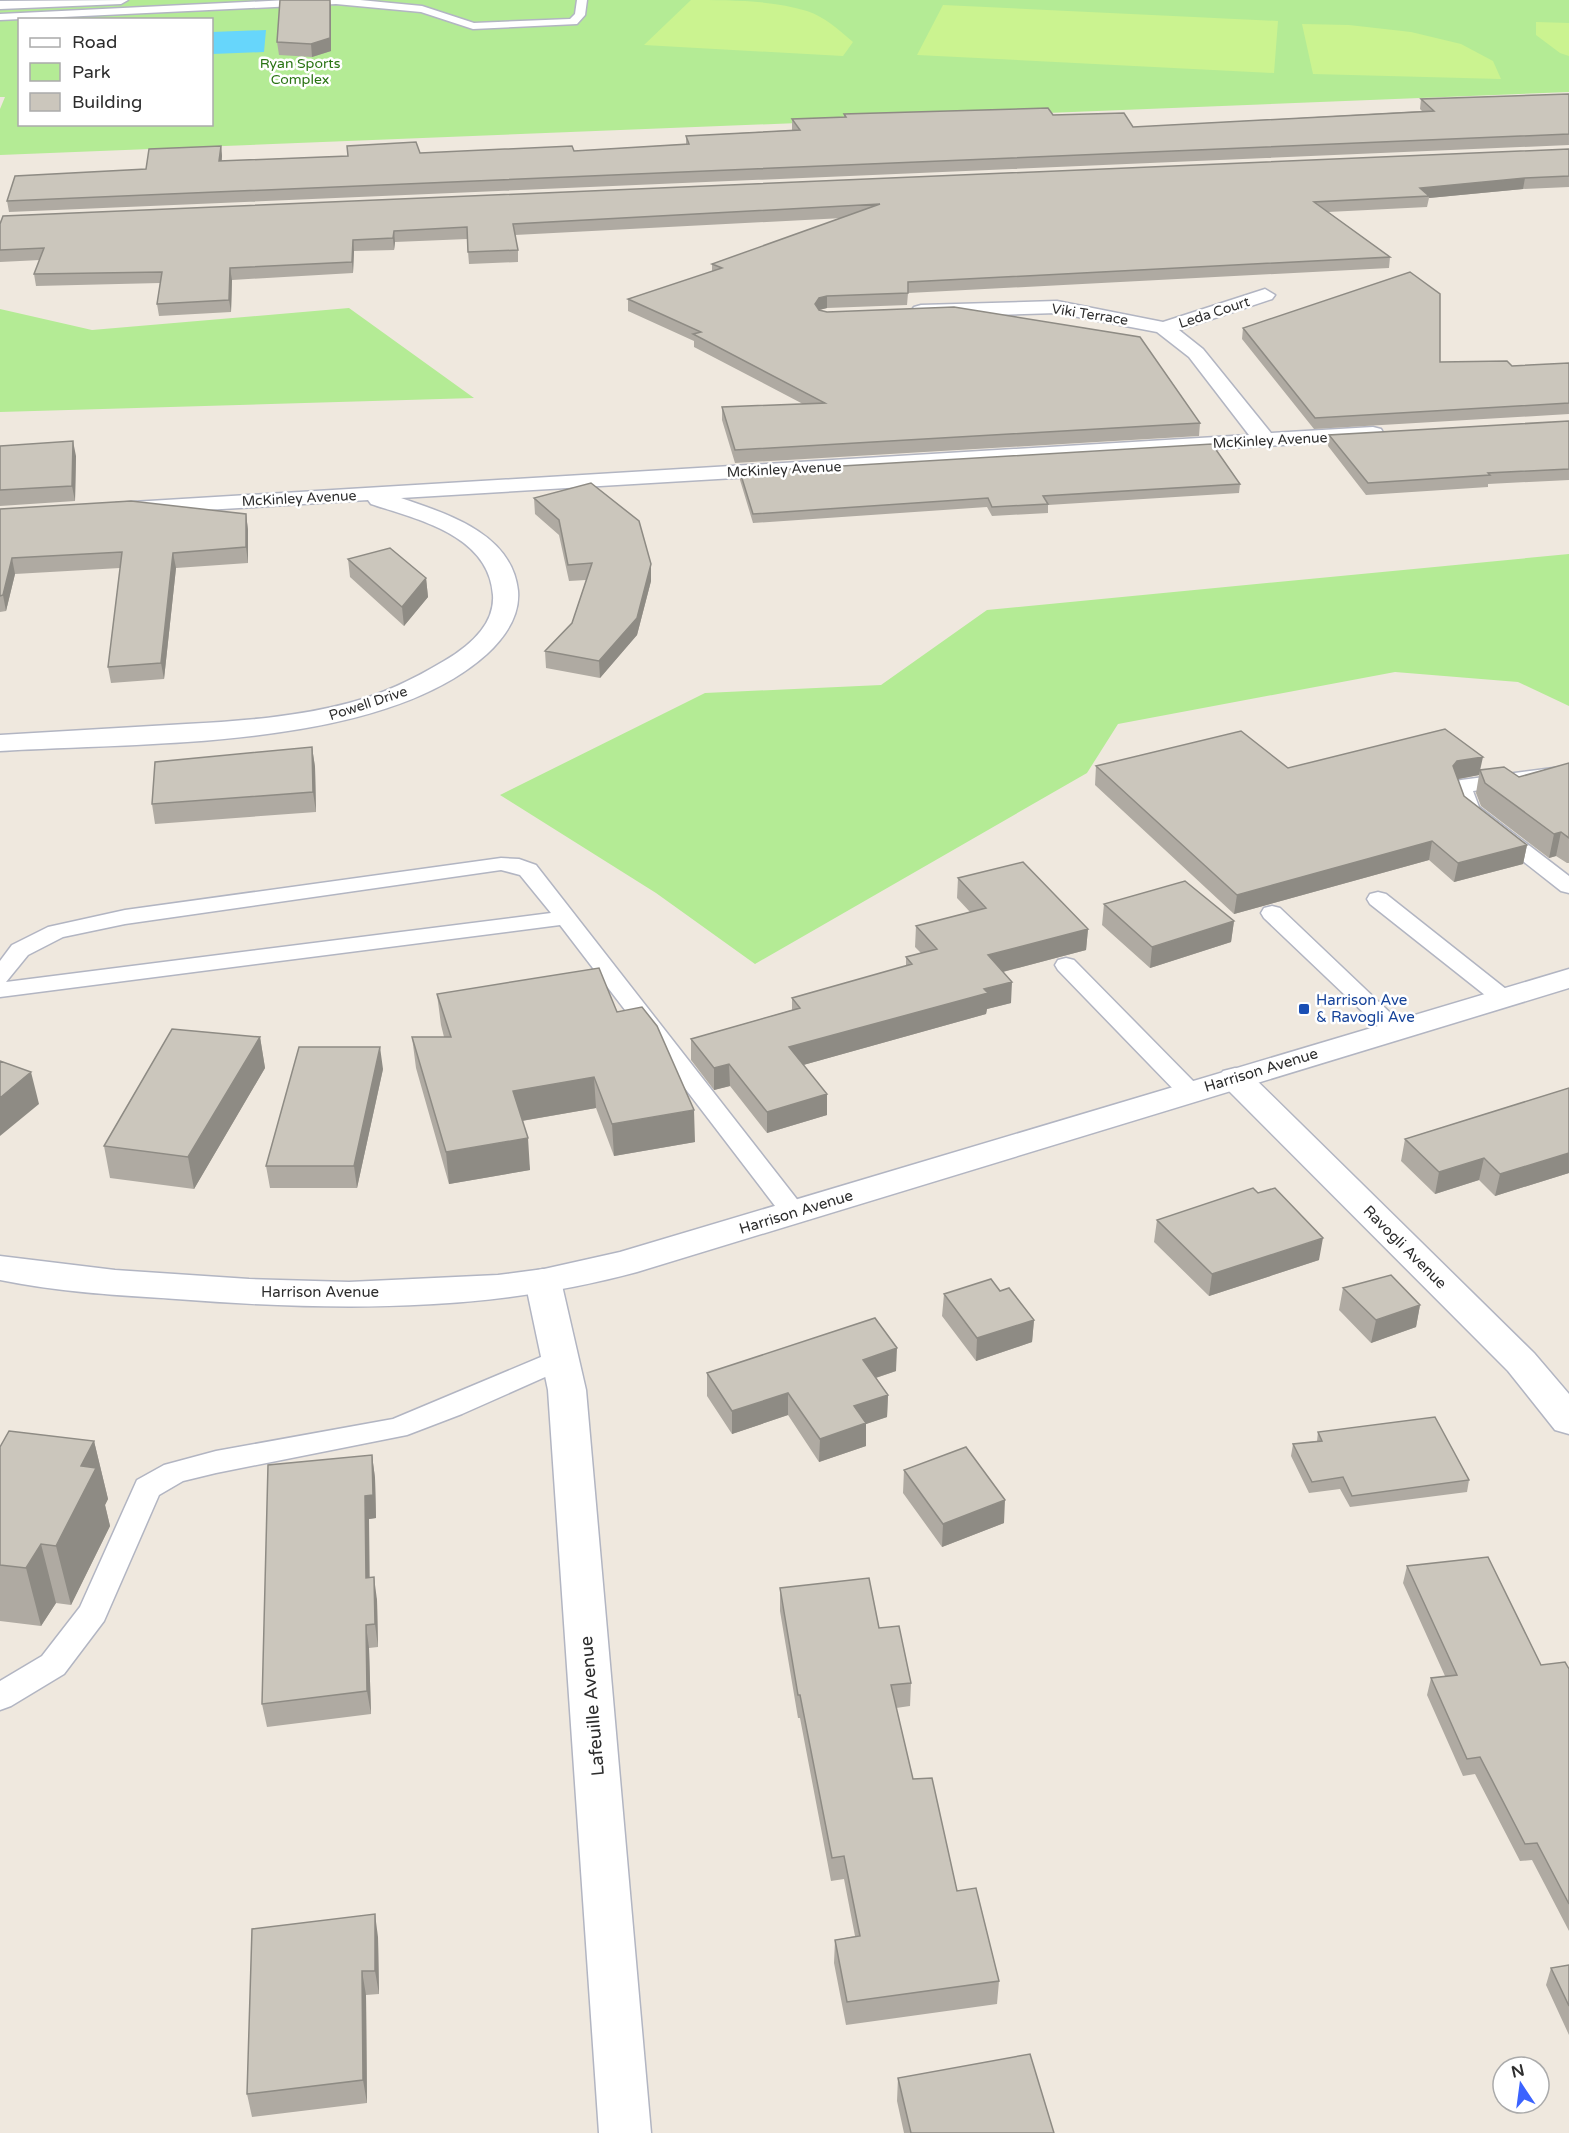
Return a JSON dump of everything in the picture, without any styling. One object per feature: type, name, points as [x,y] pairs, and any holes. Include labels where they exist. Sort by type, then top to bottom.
[{"type":"street","points":[[0,5],[121,0]]},
{"type":"street","name":"Leda Court","points":[[1164,328],[1265,296]]},
{"type":"street","name":"Viki Terrace","points":[[896,313],[1057,307],[1123,318],[1164,328],[1196,352],[1264,440]]},
{"type":"street","name":"McKinley Avenue","points":[[106,509],[1393,433]]},
{"type":"street","name":"Powell Drive","points":[[0,743],[268,727],[321,718],[374,704],[418,687],[450,669],[472,654],[494,631],[505,609],[507,587],[500,566],[484,547],[470,536],[442,521],[366,494]]},
{"type":"street","name":"Harrison Avenue","points":[[0,1268],[36,1276],[221,1291],[372,1293],[453,1290],[543,1281],[624,1263],[794,1213],[1569,978]]},
{"type":"street","name":"Ravogli Avenue","points":[[1235,1078],[1521,1362],[1569,1420]]},
{"type":"street","name":"Lafeuille Avenue","points":[[543,1281],[567,1390],[626,2133]]},
{"type":"lane","points":[[0,17],[152,5],[201,6],[352,0]]},
{"type":"lane","points":[[329,1],[415,8],[474,26],[573,22],[580,15],[582,0]]},
{"type":"lane","points":[[1569,772],[1461,786],[1470,810],[1569,886]]},
{"type":"lane","points":[[0,977],[20,951],[56,932],[125,917],[501,864],[519,865],[528,870],[566,918],[794,1213]]},
{"type":"lane","points":[[1378,899],[1503,998]]},
{"type":"lane","points":[[1272,913],[1395,1030]]},
{"type":"lane","points":[[0,990],[566,918]]},
{"type":"lane","points":[[1066,965],[1190,1092]]},
{"type":"lane","points":[[0,1697],[53,1665],[93,1613],[147,1488],[174,1473],[216,1462],[398,1428],[453,1407],[560,1359]]},
{"type":"green space","name":"Ryan Sports Complex","points":[[121,0],[1569,0],[1569,92],[0,155],[0,109],[5,97],[0,97],[0,5]]},
{"type":"green space","points":[[691,0],[750,1],[794,7],[832,24],[853,42],[843,56],[644,45]]},
{"type":"green space","points":[[943,5],[1278,21],[1274,73],[917,55]]},
{"type":"green space","points":[[1536,22],[1569,23],[1569,56],[1560,53],[1536,35]]},
{"type":"green space","points":[[1302,24],[1349,25],[1411,32],[1461,44],[1493,61],[1501,79],[1313,74]]},
{"type":"green space","points":[[349,308],[474,398],[0,412],[0,309],[92,330]]},
{"type":"green space","points":[[1569,554],[1569,706],[1518,682],[1395,672],[1118,724],[1087,773],[755,964],[656,893],[500,795],[705,693],[881,685],[987,610]]},
{"type":"water","points":[[266,30],[264,52],[213,54],[213,32]]},
{"type":"building","points":[[280,0],[330,0],[330,38],[311,44],[277,42]]},
{"type":"building","points":[[1569,94],[1569,134],[7,201],[15,176],[146,169],[149,149],[221,146],[219,161],[348,156],[347,146],[416,142],[420,153],[572,146],[574,151],[689,144],[686,136],[800,130],[792,119],[846,117],[844,114],[1048,108],[1053,115],[1124,113],[1133,127],[1434,111],[1421,99]]},
{"type":"building","points":[[1569,149],[1569,176],[1420,188],[1429,196],[1314,202],[1390,257],[908,282],[908,293],[827,296],[819,298],[815,304],[819,310],[827,312],[954,307],[1140,337],[1200,423],[735,450],[722,407],[825,403],[693,334],[701,332],[628,299],[722,268],[712,264],[880,204],[513,224],[518,250],[468,252],[467,227],[394,231],[393,238],[353,240],[352,262],[230,268],[229,300],[157,304],[162,272],[34,274],[44,248],[0,250],[0,224],[3,216]]},
{"type":"building","points":[[1410,272],[1440,294],[1440,362],[1507,361],[1512,366],[1569,363],[1569,403],[1315,418],[1243,328]]},
{"type":"building","points":[[1569,421],[1569,469],[1368,483],[1329,435]]},
{"type":"building","points":[[73,441],[72,486],[0,490],[0,446]]},
{"type":"building","points":[[1212,444],[1240,484],[1043,496],[1048,504],[992,507],[988,498],[753,514],[740,472]]},
{"type":"building","points":[[591,483],[639,521],[651,564],[637,618],[599,661],[545,651],[572,623],[592,563],[568,565],[559,520],[534,498]]},
{"type":"building","points":[[131,501],[246,514],[246,547],[173,553],[161,663],[108,667],[122,552],[12,558],[3,595],[0,596],[0,509]]},
{"type":"building","points":[[390,548],[426,578],[402,607],[348,559]]},
{"type":"building","points":[[1445,729],[1483,757],[1457,761],[1453,766],[1464,796],[1527,845],[1458,863],[1432,841],[1237,895],[1096,766],[1241,731],[1288,768]]},
{"type":"building","points":[[312,747],[313,792],[152,804],[155,762]]},
{"type":"building","points":[[1569,763],[1569,838],[1561,832],[1554,834],[1485,783],[1480,770],[1504,767],[1519,777]]},
{"type":"building","points":[[1023,862],[1088,929],[988,955],[1012,982],[984,989],[988,993],[789,1047],[827,1094],[767,1112],[729,1064],[714,1068],[691,1039],[800,1008],[792,998],[912,964],[906,957],[937,949],[916,926],[986,908],[958,878]]},
{"type":"building","points":[[1185,881],[1234,921],[1152,947],[1104,904]]},
{"type":"building","points":[[599,968],[617,1012],[642,1007],[657,1026],[694,1110],[612,1124],[594,1077],[513,1091],[528,1138],[446,1152],[412,1037],[451,1037],[437,994]]},
{"type":"building","points":[[172,1029],[260,1037],[188,1157],[104,1146]]},
{"type":"building","points":[[299,1047],[380,1047],[354,1166],[266,1166]]},
{"type":"building","points":[[0,1061],[31,1072],[0,1098]]},
{"type":"building","points":[[1569,1088],[1569,1153],[1500,1174],[1484,1158],[1439,1172],[1405,1139]]},
{"type":"building","points":[[1253,1188],[1258,1193],[1275,1188],[1323,1238],[1212,1274],[1157,1220]]},
{"type":"building","points":[[1391,1275],[1420,1305],[1376,1320],[1343,1288]]},
{"type":"building","points":[[991,1279],[1000,1291],[1009,1288],[1034,1320],[977,1338],[944,1294]]},
{"type":"building","points":[[875,1318],[897,1348],[863,1360],[888,1395],[854,1406],[866,1423],[820,1439],[788,1393],[732,1411],[707,1373]]},
{"type":"building","points":[[1435,1417],[1469,1480],[1352,1496],[1343,1477],[1312,1482],[1293,1444],[1322,1441],[1318,1432]]},
{"type":"building","points":[[9,1431],[94,1441],[81,1466],[96,1468],[56,1546],[41,1544],[26,1568],[0,1565],[0,1447]]},
{"type":"building","points":[[966,1447],[1005,1500],[943,1524],[904,1470]]},
{"type":"building","points":[[372,1455],[373,1495],[365,1496],[366,1578],[374,1577],[375,1624],[366,1625],[367,1691],[262,1704],[268,1465]]},
{"type":"building","points":[[1488,1557],[1541,1665],[1565,1662],[1569,1669],[1569,1904],[1537,1843],[1525,1844],[1480,1757],[1467,1759],[1431,1678],[1457,1675],[1407,1566]]},
{"type":"building","points":[[869,1578],[879,1628],[899,1626],[911,1683],[891,1685],[913,1779],[932,1778],[957,1891],[976,1888],[999,1981],[847,2002],[835,1940],[860,1936],[844,1856],[832,1858],[800,1695],[798,1695],[780,1588]]},
{"type":"building","points":[[375,1914],[375,1971],[362,1971],[363,2080],[247,2094],[252,1929]]},
{"type":"building","points":[[1569,1965],[1569,2006],[1551,1968]]},
{"type":"building","points":[[1030,2054],[1054,2133],[911,2133],[898,2078]]},
{"type":"place","name":"Harrison Ave & Ravogli Ave","points":[[1304,1009]]}]
